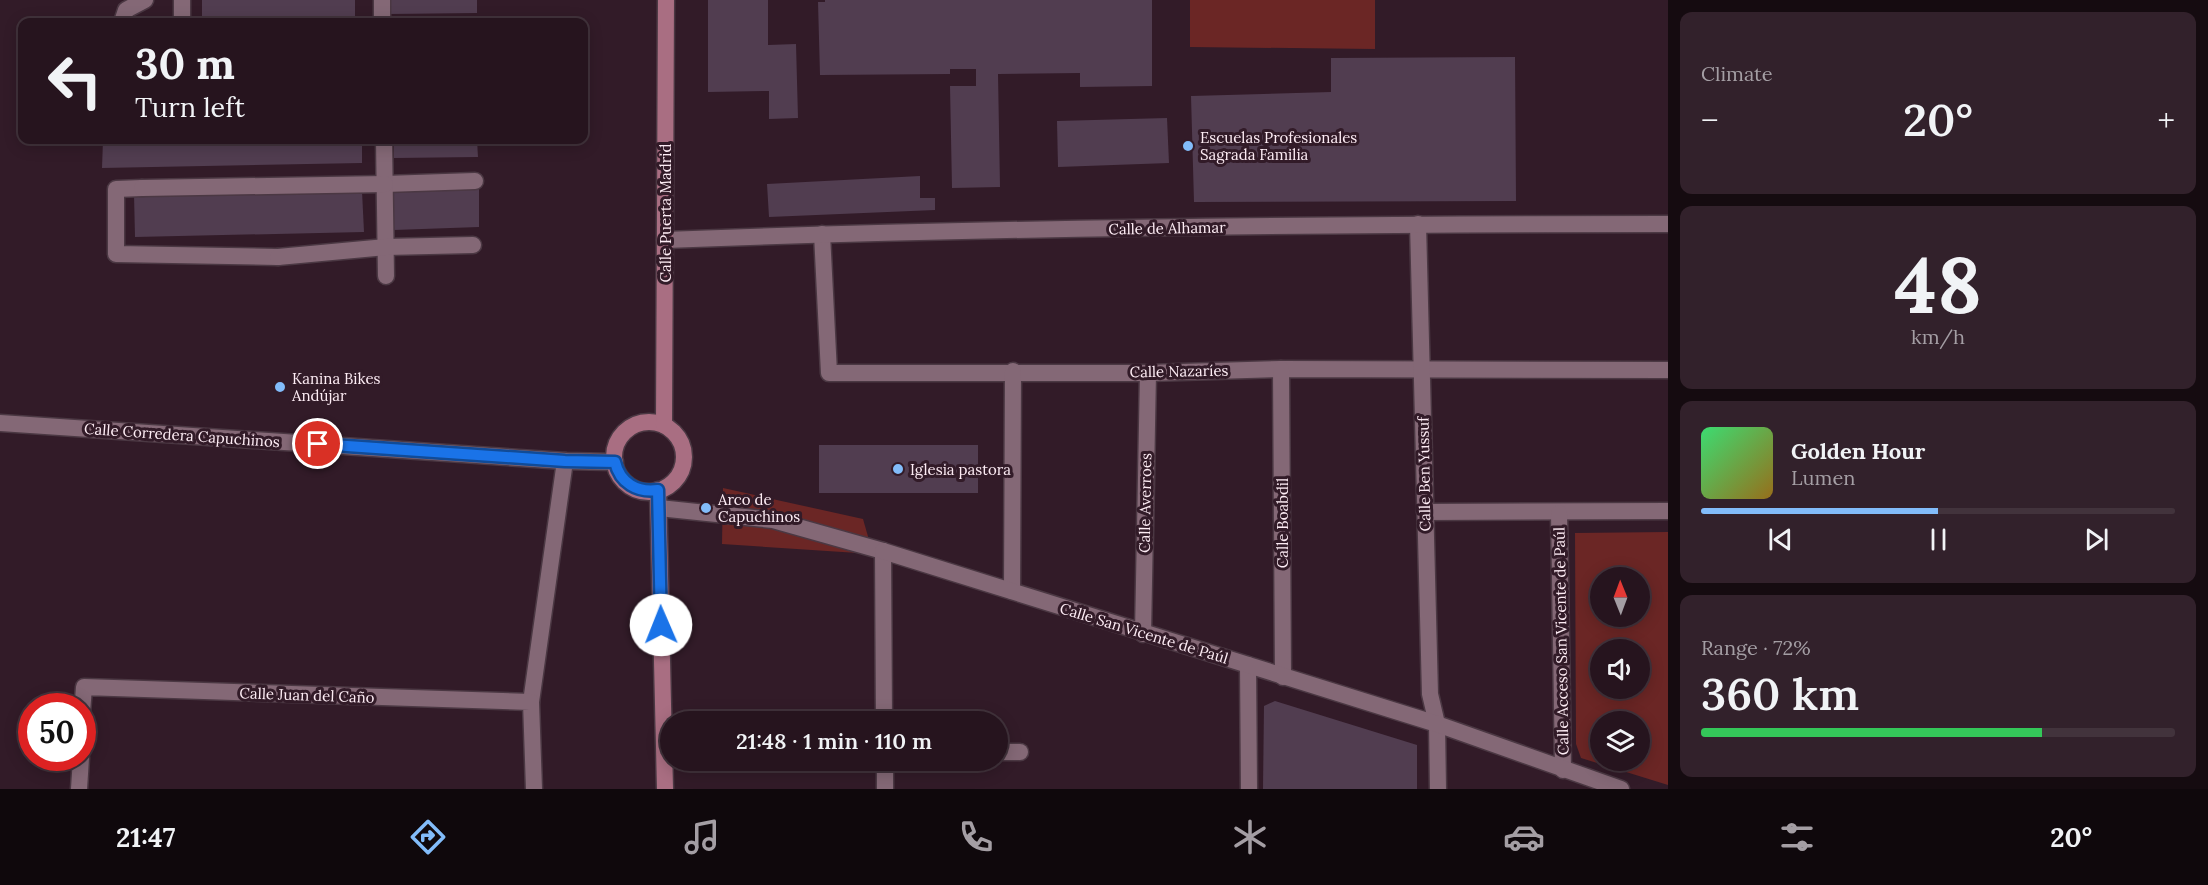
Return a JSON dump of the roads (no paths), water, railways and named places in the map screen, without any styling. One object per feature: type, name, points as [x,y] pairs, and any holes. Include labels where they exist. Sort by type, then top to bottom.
[{"type":"main road","name":"Calle Puerta Madrid","points":[[664,425],[666,0]]},
{"type":"main road","points":[[646,422],[664,425],[681,443],[684,460],[678,476],[666,487],[658,490],[644,491],[630,486],[620,476],[615,462],[617,444],[628,429],[646,422]]},
{"type":"main road","points":[[658,490],[664,789]]},
{"type":"street","points":[[123,18],[126,10],[145,0]]},
{"type":"street","points":[[182,0],[182,18]]},
{"type":"street","points":[[382,0],[382,18]]},
{"type":"street","points":[[384,144],[386,276]]},
{"type":"street","points":[[474,245],[386,247],[278,257],[116,254],[117,189],[475,181]]},
{"type":"street","name":"Calle de Alhamar","points":[[665,240],[822,234],[1418,224],[1668,224]]},
{"type":"street","name":"Calle Ben Yussuf","points":[[1418,224],[1430,694],[1437,724],[1438,789]]},
{"type":"street","name":"Calle Nazaríes","points":[[822,234],[829,373],[1013,371],[1148,373],[1281,369],[1668,370]]},
{"type":"street","name":"Calle Boabdil","points":[[1281,369],[1283,677]]},
{"type":"street","points":[[1012,591],[1013,371]]},
{"type":"street","name":"Calle Averroes","points":[[1143,634],[1148,373]]},
{"type":"street","name":"Calle Corredera Capuchinos","points":[[0,423],[565,461],[615,462]]},
{"type":"street","points":[[534,789],[531,702],[565,461]]},
{"type":"street","name":"Calle San Vicente de Paúl","points":[[659,508],[773,520],[883,551],[1437,724],[1621,789]]},
{"type":"street","points":[[1425,512],[1668,512]]},
{"type":"street","name":"Calle Acceso San Vicente de Paúl","points":[[1559,513],[1563,770]]},
{"type":"street","points":[[883,551],[885,711]]},
{"type":"street","points":[[1248,665],[1250,789]]},
{"type":"street","name":"Calle Juan del Caño","points":[[84,693],[84,687],[531,702]]},
{"type":"street","points":[[1008,752],[1020,752]]},
{"type":"street","points":[[79,789],[80,771]]},
{"type":"street","points":[[885,771],[885,789]]},
{"type":"place","name":"Escuelas Profesionales Sagrada Familia","points":[[1188,146]]},
{"type":"place","name":"Kanina Bikes Andújar","points":[[280,387]]},
{"type":"place","name":"Iglesia pastora","points":[[898,469]]},
{"type":"place","name":"Arco de Capuchinos","points":[[706,508]]}]
